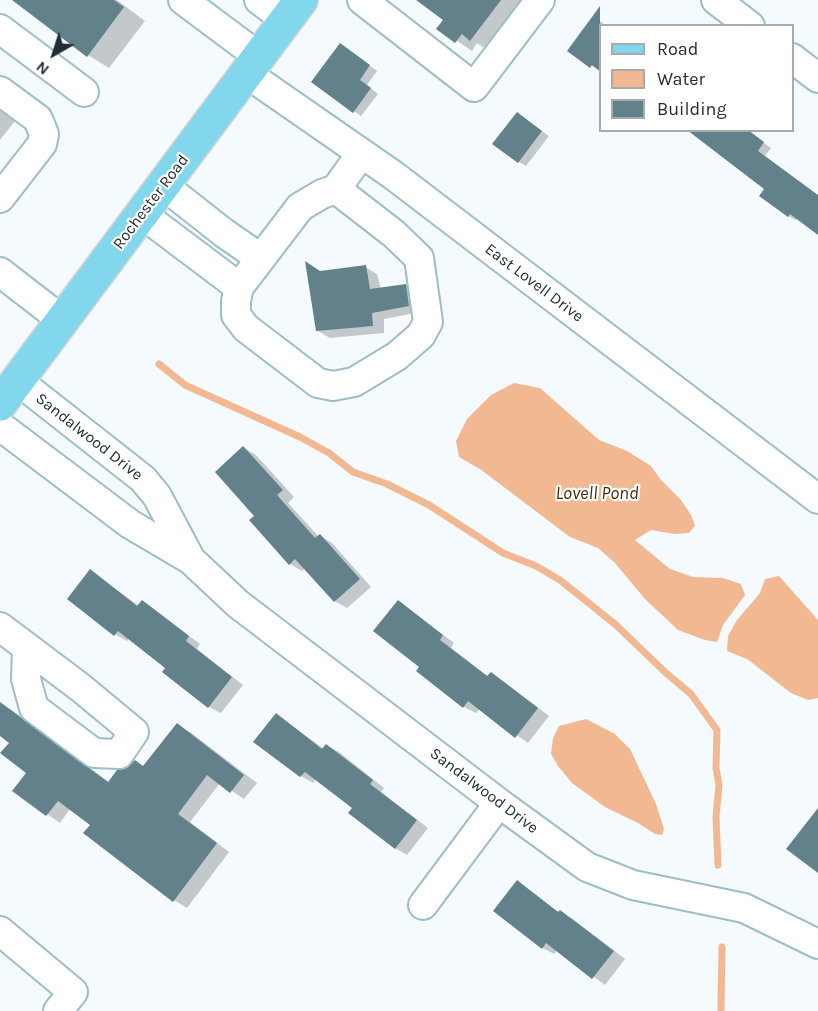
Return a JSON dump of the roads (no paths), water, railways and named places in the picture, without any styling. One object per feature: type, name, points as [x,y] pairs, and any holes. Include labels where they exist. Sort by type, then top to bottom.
[{"type":"main road","name":"Rochester Road","points":[[8,392],[294,10]]},
{"type":"street","name":"East Lovell Drive","points":[[183,0],[252,64],[361,154],[434,206],[818,499]]},
{"type":"street","points":[[259,0],[294,10]]},
{"type":"street","points":[[362,0],[474,87],[540,0]]},
{"type":"street","points":[[716,0],[747,24]]},
{"type":"street","points":[[0,29],[84,92]]},
{"type":"street","points":[[794,60],[818,78]]},
{"type":"street","points":[[0,91],[38,119],[44,134],[42,144],[0,198]]},
{"type":"street","points":[[336,189],[394,234],[419,258],[428,322],[421,335],[397,356],[354,382],[333,386],[318,383],[246,328],[236,315],[238,287],[300,207],[336,189],[361,154]]},
{"type":"street","points":[[163,185],[260,258]]},
{"type":"street","points":[[142,214],[238,287]]},
{"type":"street","points":[[0,272],[62,320]]},
{"type":"street","name":"Sandalwood Drive","points":[[8,392],[143,479],[157,496],[191,560]]},
{"type":"street","name":"Sandalwood Drive","points":[[0,426],[130,524],[191,560],[238,604],[568,855],[587,867],[612,878],[661,893],[744,908],[818,944]]},
{"type":"street","points":[[0,627],[27,648]]},
{"type":"street","points":[[423,905],[499,803]]},
{"type":"street","points":[[0,931],[73,992],[58,1011]]},
{"type":"water","name":"Lovell Pond","points":[[514,383],[540,388],[599,440],[627,451],[651,466],[681,500],[695,526],[689,533],[675,534],[651,530],[635,540],[670,569],[693,577],[723,578],[741,584],[745,595],[723,625],[717,642],[678,630],[645,599],[615,563],[598,548],[570,537],[480,469],[459,457],[456,441],[467,419],[491,395]]},
{"type":"water","points":[[779,576],[818,620],[818,698],[808,700],[791,693],[747,659],[727,651],[728,636],[737,620],[760,593],[765,579]]},
{"type":"water","points":[[586,719],[615,734],[630,749],[656,804],[664,829],[662,835],[655,834],[605,807],[572,783],[558,766],[551,754],[553,738],[559,726]]},
{"type":"waterway","points":[[159,364],[185,385],[300,437],[329,453],[353,472],[387,484],[429,505],[503,553],[536,566],[560,580],[616,625],[691,694],[717,730],[718,865]]},
{"type":"waterway","points":[[721,1011],[722,947]]}]
